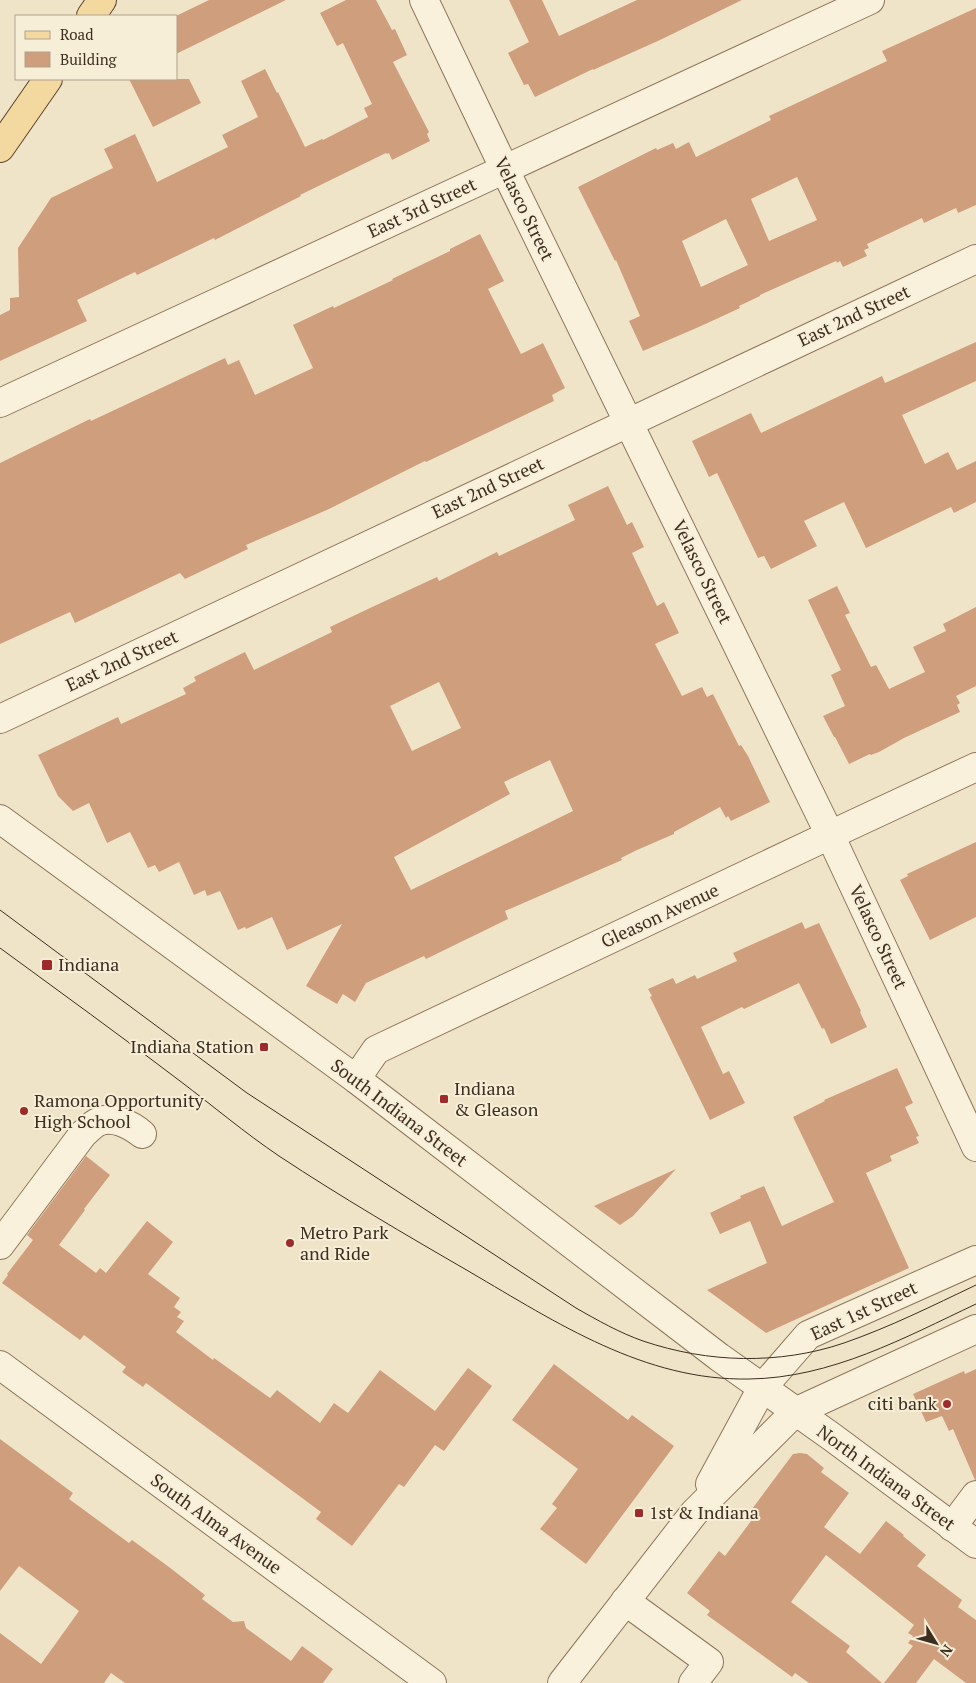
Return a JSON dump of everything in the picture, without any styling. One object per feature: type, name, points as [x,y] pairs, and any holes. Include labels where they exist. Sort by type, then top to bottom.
[{"type":"main road","points":[[92,15],[102,0]]},
{"type":"main road","points":[[0,148],[47,80]]},
{"type":"street","name":"Velasco Street","points":[[424,0],[830,835],[976,1147]]},
{"type":"street","name":"East 3rd Street","points":[[0,403],[870,0]]},
{"type":"street","name":"East 2nd Street","points":[[0,719],[976,259]]},
{"type":"street","name":"Gleason Avenue","points":[[356,1079],[376,1050],[976,767]]},
{"type":"street","name":"South Indiana Street","points":[[0,819],[356,1079],[719,1357],[795,1412]]},
{"type":"street","points":[[0,1245],[83,1134],[98,1122],[115,1120],[133,1126],[142,1134]]},
{"type":"street","name":"East 1st Street","points":[[694,1513],[762,1388],[808,1335],[976,1260]]},
{"type":"street","name":"East 1st Street","points":[[562,1683],[694,1513],[795,1412],[976,1329]]},
{"type":"street","name":"South Alma Avenue","points":[[0,1365],[432,1683]]},
{"type":"street","name":"North Indiana Street","points":[[795,1412],[976,1544]]},
{"type":"street","points":[[952,1527],[976,1495]]},
{"type":"street","points":[[625,1601],[708,1662],[692,1683]]},
{"type":"building","points":[[209,0],[286,0],[178,53],[178,15]]},
{"type":"building","points":[[346,0],[376,0],[392,30],[395,29],[407,55],[393,62],[429,132],[427,134],[430,141],[392,160],[389,153],[386,153],[300,195],[215,240],[214,238],[137,275],[135,272],[77,300],[87,321],[0,361],[0,315],[10,310],[10,298],[19,297],[18,248],[51,198],[113,168],[104,149],[135,134],[157,182],[228,147],[222,135],[258,117],[241,81],[265,69],[305,147],[368,117],[364,108],[372,104],[343,43],[337,46],[320,13]]},
{"type":"building","points":[[509,0],[542,0],[559,36],[637,0],[742,0],[535,97],[528,84],[524,85],[508,53],[529,42]]},
{"type":"building","points":[[976,8],[976,205],[958,213],[956,208],[924,223],[922,218],[867,244],[869,248],[864,250],[867,256],[843,267],[840,261],[837,263],[836,261],[760,295],[739,306],[740,308],[643,351],[629,321],[640,316],[616,260],[578,187],[656,148],[657,150],[673,143],[676,149],[689,142],[696,157],[771,120],[769,116],[887,61],[882,51]],"holes":[[[797,177],[817,220],[769,241],[751,199]],[[726,219],[748,265],[701,287],[682,241]]]},
{"type":"building","points":[[189,79],[201,103],[153,127],[130,80]]},
{"type":"building","points":[[480,234],[504,281],[488,289],[521,354],[543,343],[565,388],[552,395],[554,401],[425,461],[329,509],[246,545],[248,549],[185,579],[180,573],[75,623],[70,612],[0,644],[0,463],[90,419],[91,421],[225,358],[228,365],[239,360],[255,395],[313,368],[293,325],[393,280]]},
{"type":"building","points":[[976,342],[976,381],[902,415],[925,464],[948,452],[957,470],[976,461],[976,502],[954,513],[951,507],[866,548],[844,502],[804,521],[817,546],[771,569],[764,556],[758,558],[717,473],[709,477],[692,441],[751,413],[761,433],[882,376],[885,383]]},
{"type":"building","points":[[608,486],[627,525],[632,522],[644,547],[632,553],[657,606],[664,602],[679,633],[655,644],[682,696],[702,687],[707,697],[713,694],[739,746],[741,745],[748,756],[770,802],[731,821],[728,816],[726,818],[720,807],[674,832],[674,834],[621,858],[622,860],[505,911],[508,919],[426,959],[424,956],[366,983],[355,1002],[343,994],[337,1004],[306,986],[342,924],[287,950],[272,917],[246,929],[245,927],[238,930],[220,891],[207,896],[205,890],[194,895],[179,862],[159,872],[155,865],[148,868],[130,832],[107,843],[89,803],[73,811],[58,796],[38,755],[118,717],[121,724],[186,694],[183,688],[196,681],[194,677],[245,652],[254,670],[332,632],[330,627],[370,608],[437,577],[439,581],[497,552],[499,556],[575,520],[568,505]],"holes":[[[439,682],[461,728],[412,751],[390,706]],[[550,760],[573,811],[411,890],[394,857],[510,794],[504,782]]]},
{"type":"building","points":[[837,586],[850,613],[845,615],[871,667],[876,665],[889,689],[925,672],[913,647],[946,631],[943,624],[976,607],[976,686],[956,696],[960,703],[957,705],[960,712],[879,752],[849,764],[823,716],[845,706],[831,675],[841,670],[808,600]]},
{"type":"building","points":[[976,842],[976,917],[930,940],[900,880],[908,876],[907,874]]},
{"type":"building","points":[[802,922],[805,929],[819,923],[867,1027],[831,1044],[799,983],[701,1027],[723,1074],[729,1071],[745,1103],[710,1120],[650,997],[652,996],[648,989],[673,978],[676,984],[695,975],[697,979],[737,961],[733,953]]},
{"type":"building","points":[[897,1068],[913,1103],[905,1107],[919,1136],[916,1137],[919,1143],[890,1156],[892,1161],[866,1173],[909,1268],[766,1333],[707,1290],[767,1263],[750,1221],[720,1234],[710,1213],[741,1198],[740,1196],[764,1186],[782,1226],[834,1202],[793,1117],[824,1100]]},
{"type":"building","points":[[86,1156],[110,1175],[59,1245],[96,1273],[100,1268],[106,1273],[147,1221],[173,1242],[148,1274],[180,1298],[174,1307],[181,1312],[177,1317],[184,1321],[176,1332],[213,1360],[214,1358],[270,1398],[277,1390],[320,1423],[334,1403],[348,1413],[380,1370],[435,1411],[468,1368],[492,1386],[444,1451],[435,1445],[404,1487],[399,1484],[352,1546],[316,1519],[321,1512],[146,1383],[143,1387],[122,1372],[126,1367],[84,1335],[80,1340],[2,1283],[33,1240],[27,1235]]},
{"type":"building","points":[[676,1169],[633,1216],[620,1225],[594,1206]]},
{"type":"building","points":[[554,1364],[628,1420],[632,1415],[674,1446],[586,1564],[540,1529],[557,1508],[552,1504],[578,1469],[512,1420]]},
{"type":"building","name":"citi bank","points":[[976,1369],[975,1480],[953,1429],[949,1431],[942,1416],[926,1422],[913,1394],[964,1371],[965,1374]]},
{"type":"building","points":[[0,1439],[73,1493],[69,1499],[129,1543],[132,1540],[169,1567],[205,1595],[202,1599],[233,1622],[244,1621],[246,1628],[291,1661],[302,1646],[333,1669],[323,1683],[125,1683],[111,1673],[104,1683],[0,1683],[0,1633],[41,1664],[79,1611],[19,1566],[0,1591]]},
{"type":"building","points":[[793,1454],[807,1454],[824,1468],[821,1472],[849,1493],[824,1527],[860,1554],[886,1521],[926,1555],[917,1566],[962,1600],[958,1607],[976,1620],[976,1683],[966,1683],[934,1659],[916,1683],[884,1683],[913,1646],[908,1643],[913,1636],[908,1633],[914,1625],[826,1555],[791,1602],[850,1646],[846,1652],[882,1683],[809,1683],[795,1673],[792,1677],[707,1615],[710,1611],[687,1593],[719,1551],[725,1556],[757,1513],[752,1509]]},
{"type":"tram line","points":[[0,910],[247,1093],[576,1308],[634,1338],[693,1354],[718,1357],[769,1358],[794,1355],[819,1350],[861,1337],[976,1285]]},
{"type":"tram line","points":[[0,948],[158,1064],[254,1138],[302,1171],[374,1216],[536,1311],[569,1329],[638,1359],[674,1370],[711,1377],[749,1379],[779,1377],[809,1372],[866,1354],[976,1304]]},
{"type":"place","name":"Indiana","points":[[47,965]]},
{"type":"place","name":"Indiana Station","points":[[264,1047]]},
{"type":"place","name":"Indiana & Gleason","points":[[444,1099]]},
{"type":"place","name":"Ramona Opportunity High School","points":[[24,1111]]},
{"type":"place","name":"Metro Park and Ride","points":[[290,1243]]},
{"type":"place","name":"citi bank","points":[[947,1404]]},
{"type":"place","name":"1st & Indiana","points":[[639,1513]]}]
